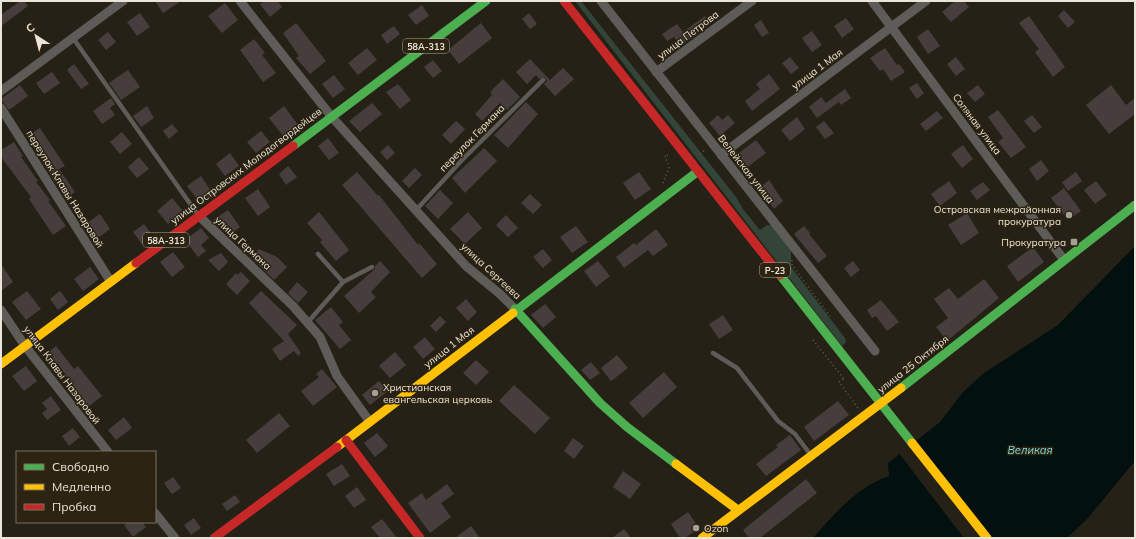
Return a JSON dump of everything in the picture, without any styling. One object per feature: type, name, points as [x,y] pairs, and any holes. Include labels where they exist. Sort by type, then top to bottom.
[{"type":"main road","name":"улица Островских Молодогвардейцев","points":[[1,364],[486,1]]},
{"type":"main road","name":"Р-23","points":[[564,1],[697,172],[854,368],[987,538]]},
{"type":"main road","name":"улица 1 Мая","points":[[214,538],[370,422],[515,309],[697,172]]},
{"type":"main road","name":"улица 25 Октября","points":[[702,538],[864,416],[1135,205]]},
{"type":"main road","name":"улица Сергеева","points":[[515,309],[600,403],[627,427],[738,510]]},
{"type":"main road","points":[[346,440],[420,538]]},
{"type":"street","points":[[1,91],[123,1]]},
{"type":"street","name":"улица Сергеева","points":[[240,1],[331,116],[466,266],[500,294],[515,309]]},
{"type":"street","name":"Велейская улица","points":[[600,1],[874,351]]},
{"type":"street","name":"улица Петрова","points":[[656,72],[752,1]]},
{"type":"street","name":"Соляная улица","points":[[872,1],[1064,260]]},
{"type":"street","name":"улица 1 Мая","points":[[721,155],[926,1]]},
{"type":"street","name":"переулок Клавы Назаровой","points":[[1,108],[111,282]]},
{"type":"street","name":"улица Германа","points":[[198,216],[308,322],[320,337],[337,376],[370,422]]},
{"type":"street","name":"улица Клавы Назаровой","points":[[1,310],[25,346],[107,451]]},
{"type":"street","points":[[156,514],[175,538]]},
{"type":"lane","name":"улица Германа","points":[[73,38],[198,216]]},
{"type":"lane","name":"переулок Германа","points":[[416,210],[462,160],[542,80]]},
{"type":"lane","points":[[318,254],[343,282]]},
{"type":"lane","points":[[308,322],[343,282],[372,267]]},
{"type":"lane","points":[[713,353],[737,368],[778,421],[795,434],[811,455]]},
{"type":"path","points":[[659,187],[664,182],[669,168],[665,155],[699,155],[713,144]]},
{"type":"path","points":[[810,336],[843,379],[839,382],[864,416]]},
{"type":"green space","points":[[575,1],[581,1],[736,197],[743,209],[760,230],[767,225],[772,225],[791,250],[791,267],[845,338],[846,342],[842,346]]},
{"type":"water","name":"Великая","points":[[1135,246],[1135,461],[1088,518],[1067,538],[813,538],[847,502],[867,487],[889,476],[888,463],[940,422],[963,392],[984,373],[1058,325]]},
{"type":"pier","points":[[915,439],[993,538],[964,538],[898,452]]},
{"type":"building","points":[[20,1],[24,1],[28,6],[1,26],[1,15]]},
{"type":"building","points":[[155,1],[181,1],[163,13]]},
{"type":"building","points":[[265,1],[278,1],[282,7],[270,17],[260,4]]},
{"type":"building","points":[[955,1],[964,1],[969,7],[951,22],[942,12]]},
{"type":"building","points":[[225,3],[238,20],[222,33],[208,16]]},
{"type":"building","points":[[422,5],[429,16],[416,25],[408,15]]},
{"type":"building","points":[[1064,10],[1075,22],[1068,28],[1058,16]]},
{"type":"building","points":[[140,13],[150,27],[137,36],[127,22]]},
{"type":"building","points":[[529,13],[537,24],[530,29],[522,19]]},
{"type":"building","points":[[705,16],[710,24],[681,46],[674,37],[667,41],[662,34],[677,24],[683,32]]},
{"type":"building","points":[[1029,16],[1065,67],[1053,77],[1035,52],[1039,49],[1019,23]]},
{"type":"building","points":[[846,18],[854,29],[842,38],[834,26]]},
{"type":"building","points":[[761,20],[769,33],[762,37],[754,25]]},
{"type":"building","points":[[296,23],[326,61],[310,74],[296,58],[299,56],[283,33]]},
{"type":"building","points":[[481,23],[492,38],[459,64],[448,50]]},
{"type":"building","points":[[394,26],[400,34],[387,44],[381,35]]},
{"type":"building","points":[[928,29],[940,46],[928,54],[917,37]]},
{"type":"building","points":[[812,31],[822,45],[812,52],[802,38]]},
{"type":"building","points":[[108,32],[116,42],[106,50],[98,40]]},
{"type":"building","points":[[254,39],[265,53],[262,55],[276,73],[263,82],[240,50]]},
{"type":"building","points":[[367,48],[377,60],[358,75],[348,63]]},
{"type":"building","points":[[885,48],[897,65],[899,64],[905,72],[891,81],[883,69],[880,71],[870,58]]},
{"type":"building","points":[[790,57],[799,68],[791,74],[782,63]]},
{"type":"building","points":[[956,57],[965,69],[956,76],[947,64]]},
{"type":"building","points":[[530,59],[550,80],[563,68],[574,79],[555,96],[544,84],[547,81],[544,77],[539,79],[536,75],[527,84],[516,72]]},
{"type":"building","points":[[433,60],[442,71],[433,78],[424,67]]},
{"type":"building","points":[[74,64],[89,84],[81,89],[67,70]]},
{"type":"building","points":[[128,70],[140,87],[121,100],[109,83]]},
{"type":"building","points":[[52,72],[60,83],[44,94],[36,83]]},
{"type":"building","points":[[769,74],[780,89],[752,111],[745,101],[760,89],[756,84]]},
{"type":"building","points":[[334,75],[345,89],[333,98],[322,84]]},
{"type":"building","points":[[503,79],[520,97],[507,110],[500,103],[482,121],[475,114],[492,95],[490,92]]},
{"type":"building","points":[[917,83],[924,93],[917,99],[909,88]]},
{"type":"building","points":[[398,84],[411,100],[400,109],[386,92]]},
{"type":"building","points":[[20,85],[28,96],[9,110],[1,99]]},
{"type":"building","points":[[978,85],[985,94],[975,102],[967,93]]},
{"type":"building","points":[[1111,85],[1126,105],[1135,98],[1135,114],[1109,134],[1086,105]]},
{"type":"building","points":[[845,89],[851,98],[841,105],[839,102],[817,118],[809,107],[821,97],[826,103]]},
{"type":"building","points":[[111,98],[115,104],[110,108],[115,115],[102,124],[93,111]]},
{"type":"building","points":[[526,102],[538,114],[508,148],[494,135]]},
{"type":"building","points":[[372,103],[382,114],[360,132],[349,121]]},
{"type":"building","points":[[147,106],[154,118],[141,127],[133,116]]},
{"type":"building","points":[[284,106],[298,125],[283,136],[269,118]]},
{"type":"building","points":[[998,110],[1026,147],[1011,158],[998,142],[1003,138],[988,117]]},
{"type":"building","points":[[937,111],[943,118],[926,131],[920,124]]},
{"type":"building","points":[[718,115],[722,120],[728,115],[735,123],[720,136],[709,123]]},
{"type":"building","points":[[1032,115],[1042,127],[1034,133],[1024,121]]},
{"type":"building","points":[[797,117],[805,129],[790,141],[781,130]]},
{"type":"building","points":[[456,121],[465,129],[451,144],[442,135]]},
{"type":"building","points":[[824,121],[834,133],[825,139],[816,127]]},
{"type":"building","points":[[172,124],[178,131],[169,139],[163,131]]},
{"type":"building","points":[[40,128],[65,166],[59,169],[75,192],[66,198],[42,161],[45,159],[29,135]]},
{"type":"building","points":[[261,131],[270,142],[256,153],[247,142]]},
{"type":"building","points":[[122,132],[132,144],[120,154],[110,142]]},
{"type":"building","points":[[328,138],[339,153],[329,160],[318,146]]},
{"type":"building","points":[[756,140],[766,153],[745,169],[735,156]]},
{"type":"building","points":[[14,142],[23,156],[21,157],[38,181],[36,182],[50,200],[48,201],[66,226],[53,235],[29,199],[31,197],[1,157],[1,150]]},
{"type":"building","points":[[388,145],[395,153],[387,160],[380,152]]},
{"type":"building","points":[[963,145],[973,159],[962,168],[951,154]]},
{"type":"building","points":[[484,148],[497,161],[465,193],[452,178]]},
{"type":"building","points":[[230,153],[239,166],[225,176],[216,164]]},
{"type":"building","points":[[139,157],[149,169],[137,178],[128,167]]},
{"type":"building","points":[[1041,160],[1049,171],[1037,181],[1029,169]]},
{"type":"building","points":[[288,166],[297,177],[286,185],[279,174]]},
{"type":"building","points":[[415,168],[422,175],[409,188],[402,181]]},
{"type":"building","points":[[357,172],[378,196],[379,195],[418,245],[419,243],[437,264],[422,278],[342,185]]},
{"type":"building","points":[[639,172],[651,189],[635,200],[623,183]]},
{"type":"building","points":[[1076,172],[1082,181],[1068,191],[1062,182]]},
{"type":"building","points":[[201,176],[211,191],[198,200],[187,186]]},
{"type":"building","points":[[769,180],[783,201],[774,209],[758,189]]},
{"type":"building","points":[[949,181],[957,193],[940,206],[931,194]]},
{"type":"building","points":[[1096,181],[1107,195],[1095,204],[1084,190]]},
{"type":"building","points":[[983,182],[990,190],[977,200],[970,191]]},
{"type":"building","points":[[1064,188],[1081,211],[1068,220],[1051,198]]},
{"type":"building","points":[[258,189],[270,207],[258,216],[245,198]]},
{"type":"building","points":[[440,190],[453,203],[438,219],[425,206]]},
{"type":"building","points":[[530,194],[542,205],[533,214],[521,203]]},
{"type":"building","points":[[172,198],[183,211],[168,224],[157,211]]},
{"type":"building","points":[[228,210],[240,227],[228,236],[213,220]]},
{"type":"building","points":[[319,212],[349,250],[336,261],[320,242],[322,240],[307,223]]},
{"type":"building","points":[[468,212],[482,228],[465,244],[450,229]]},
{"type":"building","points":[[967,213],[979,233],[961,245],[948,225]]},
{"type":"building","points":[[100,214],[110,229],[95,240],[84,225]]},
{"type":"building","points":[[506,215],[518,228],[508,237],[496,225]]},
{"type":"building","points":[[144,224],[153,236],[142,244],[133,232]]},
{"type":"building","points":[[576,226],[588,242],[572,253],[560,237]]},
{"type":"building","points":[[804,226],[827,256],[818,263],[794,234]]},
{"type":"building","points":[[201,228],[209,238],[201,245],[206,251],[198,257],[185,240]]},
{"type":"building","points":[[656,229],[668,245],[653,256],[648,250],[624,268],[616,257],[634,243],[636,245]]},
{"type":"building","points":[[1033,247],[1044,262],[1018,282],[1007,266]]},
{"type":"building","points":[[259,249],[277,257],[287,267],[274,280],[251,257]]},
{"type":"building","points":[[543,249],[552,260],[543,268],[533,257]]},
{"type":"building","points":[[173,252],[185,267],[172,277],[160,262]]},
{"type":"building","points":[[221,253],[228,262],[219,271],[208,260]]},
{"type":"building","points":[[380,261],[390,272],[371,292],[376,297],[359,313],[344,296],[375,269],[375,266]]},
{"type":"building","points":[[598,261],[610,276],[596,287],[584,271]]},
{"type":"building","points":[[853,261],[860,270],[851,277],[844,268]]},
{"type":"building","points":[[1,264],[13,282],[1,291]]},
{"type":"building","points":[[90,267],[99,279],[83,291],[74,279]]},
{"type":"building","points":[[241,272],[250,281],[237,295],[226,284],[236,273],[237,275]]},
{"type":"building","points":[[984,279],[999,298],[947,341],[936,327],[948,318],[934,299],[949,288],[958,299]]},
{"type":"building","points":[[297,282],[308,292],[298,303],[288,293]]},
{"type":"building","points":[[27,291],[41,309],[26,320],[12,302]]},
{"type":"building","points":[[60,291],[68,302],[58,310],[50,299]]},
{"type":"building","points":[[261,291],[297,325],[288,334],[301,353],[298,356],[294,351],[280,361],[272,349],[284,341],[249,303]]},
{"type":"building","points":[[466,299],[477,312],[468,321],[456,308]]},
{"type":"building","points":[[881,300],[899,322],[887,331],[876,316],[872,318],[867,310]]},
{"type":"building","points":[[545,304],[556,317],[543,328],[531,315]]},
{"type":"building","points":[[331,307],[343,322],[339,325],[351,340],[340,349],[315,320]]},
{"type":"building","points":[[723,315],[733,330],[719,339],[709,324]]},
{"type":"building","points":[[440,316],[446,322],[436,332],[430,326]]},
{"type":"building","points":[[425,337],[435,349],[423,359],[413,347]]},
{"type":"building","points":[[56,346],[74,369],[78,366],[102,396],[88,407],[58,364],[55,367],[45,355]]},
{"type":"building","points":[[395,352],[406,365],[390,378],[379,366]]},
{"type":"building","points":[[617,355],[628,368],[611,381],[601,368]]},
{"type":"building","points":[[476,360],[489,372],[476,385],[463,373]]},
{"type":"building","points":[[591,362],[600,373],[590,380],[581,370]]},
{"type":"building","points":[[26,366],[37,381],[24,391],[12,376]]},
{"type":"building","points":[[322,369],[337,387],[313,406],[301,391],[319,377],[316,374]]},
{"type":"building","points":[[664,372],[677,387],[643,418],[629,403]]},
{"type":"building","name":"Христианская евангельская церковь","points":[[379,381],[388,391],[370,405],[362,395]]},
{"type":"building","points":[[514,385],[550,418],[535,434],[499,401]]},
{"type":"building","points":[[51,396],[61,410],[47,420],[42,413],[47,409],[42,403]]},
{"type":"building","points":[[838,401],[849,415],[814,441],[804,427]]},
{"type":"building","points":[[279,413],[290,426],[257,453],[246,440]]},
{"type":"building","points":[[124,417],[132,428],[116,440],[108,430]]},
{"type":"building","points":[[73,428],[80,437],[69,446],[62,436]]},
{"type":"building","points":[[377,433],[388,446],[375,457],[364,443]]},
{"type":"building","points":[[790,435],[801,450],[766,476],[756,464],[778,447],[776,445]]},
{"type":"building","points":[[573,438],[584,446],[574,459],[564,451]]},
{"type":"building","points":[[342,464],[350,476],[334,486],[326,474]]},
{"type":"building","points":[[623,471],[641,484],[630,499],[613,487]]},
{"type":"building","points":[[173,477],[181,488],[172,494],[164,483]]},
{"type":"building","points":[[806,479],[817,493],[760,538],[749,538],[743,530]]},
{"type":"building","points":[[447,484],[454,494],[441,503],[451,517],[430,533],[408,503],[422,493],[426,500]]},
{"type":"building","points":[[357,487],[366,500],[354,508],[345,496]]},
{"type":"building","points":[[235,495],[240,502],[227,511],[222,504]]},
{"type":"building","points":[[688,512],[699,528],[685,538],[680,538],[671,524]]},
{"type":"building","points":[[194,518],[201,528],[191,535],[184,525]]},
{"type":"building","points":[[382,519],[397,538],[380,538],[371,527]]},
{"type":"building","points":[[127,523],[143,523],[146,527],[133,537],[124,525]]},
{"type":"building","points":[[471,526],[480,538],[455,538]]},
{"type":"building","points":[[624,529],[631,538],[612,538]]},
{"type":"traffic: fast","points":[[293,146],[486,1]]},
{"type":"traffic: fast","points":[[513,313],[697,172]]},
{"type":"traffic: fast","points":[[901,388],[1135,205]]},
{"type":"traffic: fast","points":[[780,275],[912,443]]},
{"type":"traffic: fast","points":[[515,309],[600,403],[627,427],[676,464]]},
{"type":"traffic: slow","points":[[1,364],[136,263]]},
{"type":"traffic: slow","points":[[337,447],[513,313]]},
{"type":"traffic: slow","points":[[702,538],[901,388]]},
{"type":"traffic: slow","points":[[912,443],[987,538]]},
{"type":"traffic: slow","points":[[676,464],[738,510]]},
{"type":"traffic: jam","points":[[564,1],[780,275]]},
{"type":"traffic: jam","points":[[136,263],[293,146]]},
{"type":"traffic: jam","points":[[346,440],[420,538]]},
{"type":"traffic: jam","points":[[214,538],[337,447]]},
{"type":"place","name":"Островская межрайонная прокуратура","points":[[1069,215]]},
{"type":"place","name":"Прокуратура","points":[[1074,242]]},
{"type":"place","name":"Христианская евангельская церковь","points":[[375,393]]},
{"type":"place","name":"Ozon","points":[[696,528]]}]
